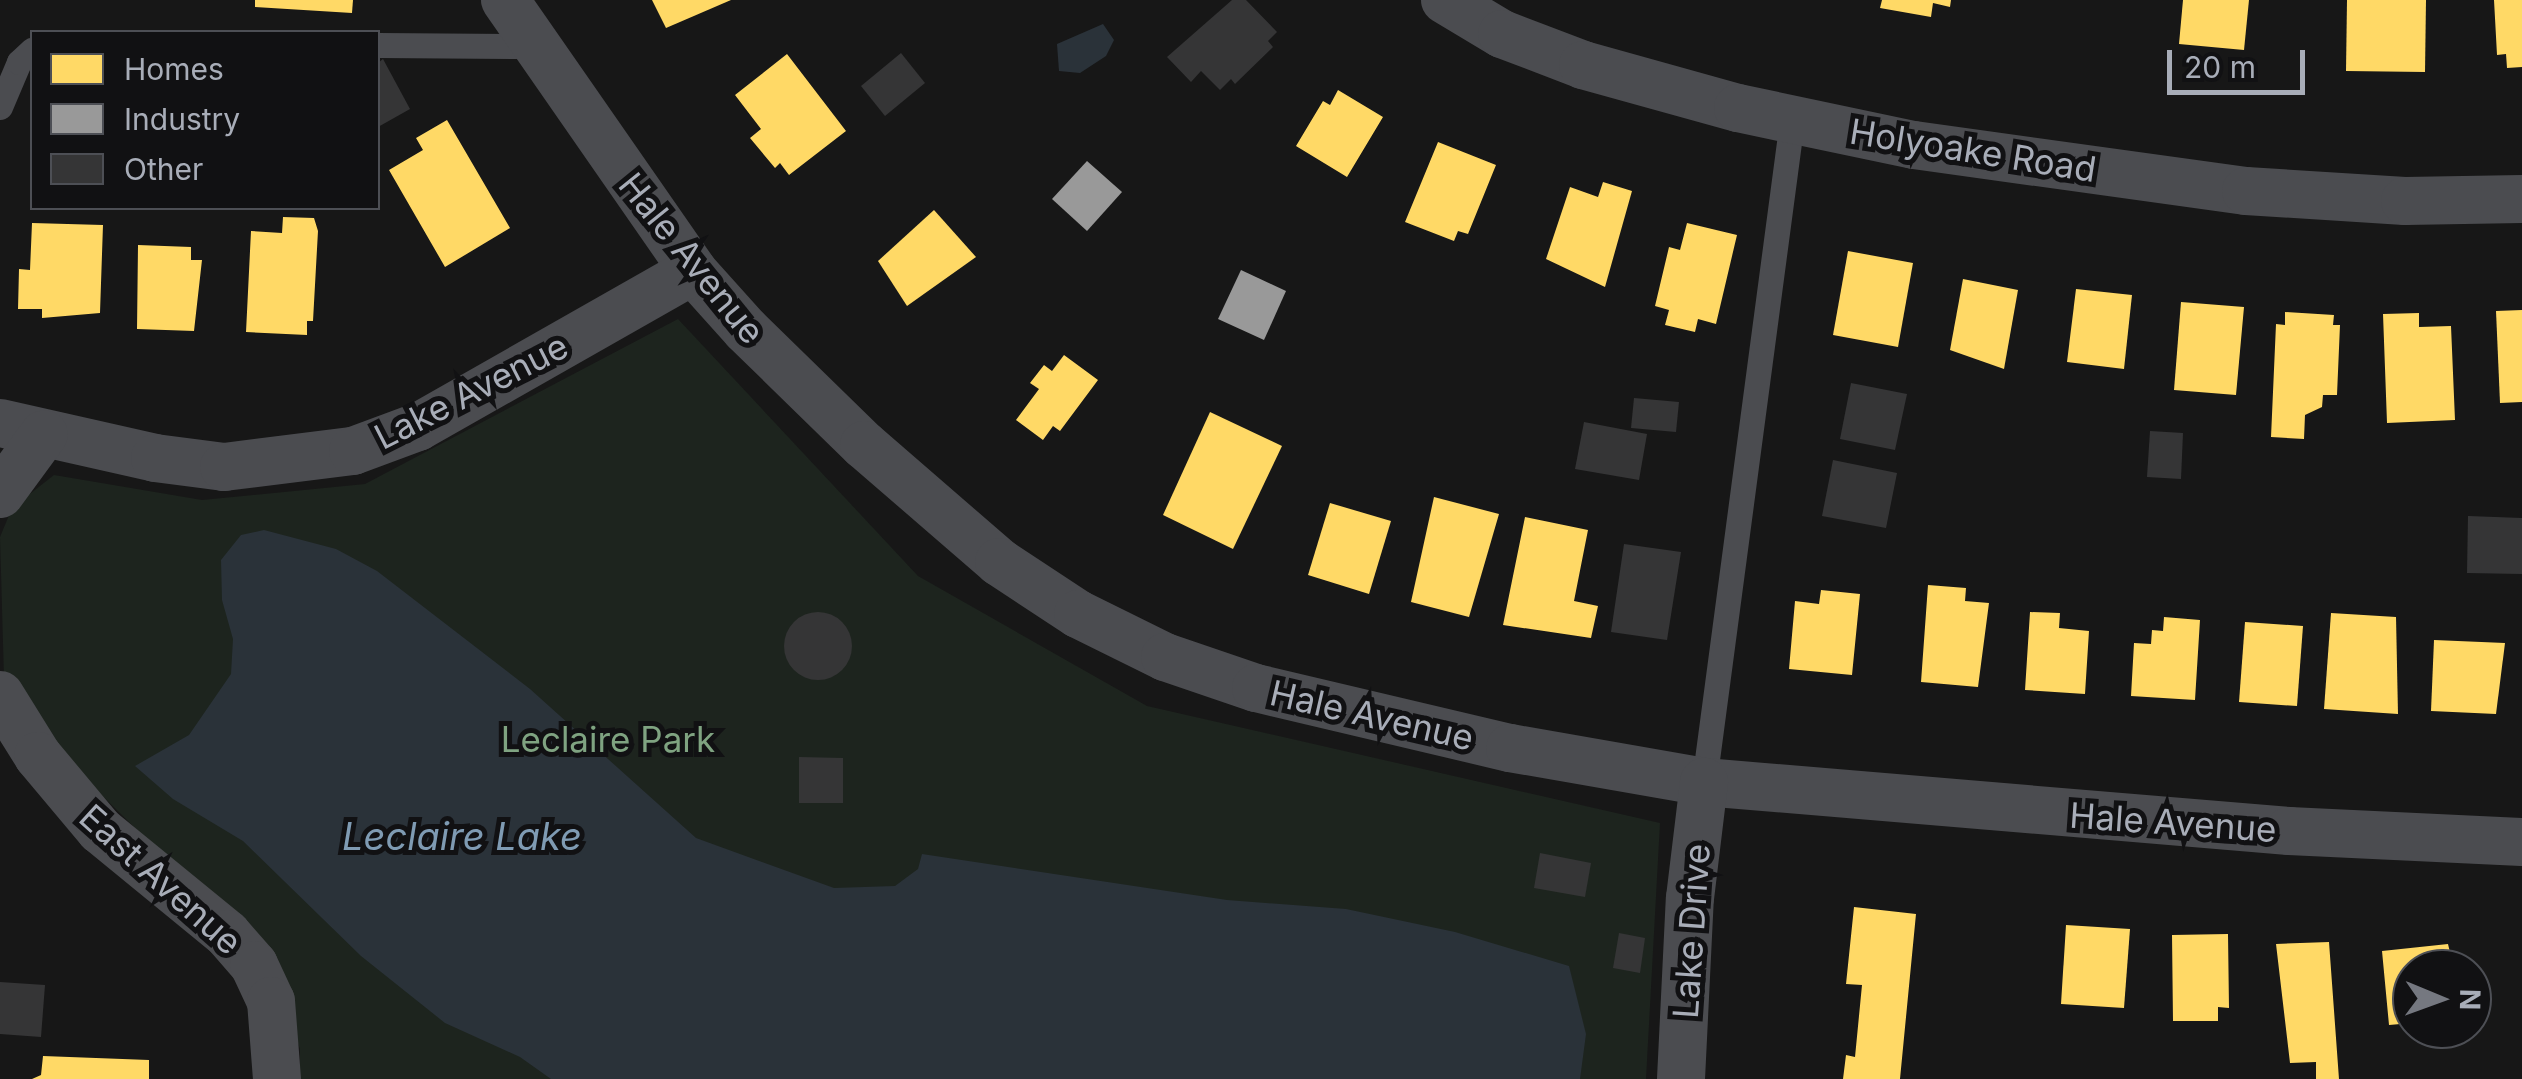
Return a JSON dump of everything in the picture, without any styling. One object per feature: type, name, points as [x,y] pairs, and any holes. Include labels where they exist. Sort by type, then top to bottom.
[{"type":"street","name":"Hale Avenue","points":[[505,0],[532,46],[693,271],[864,446],[998,562],[1078,614],[1165,657],[1256,688],[1510,748],[1704,782],[2250,828],[2522,842]]},
{"type":"street","name":"Holyoake Road","points":[[1445,0],[1502,34],[1583,65],[1792,120],[1914,145],[2246,191],[2405,201],[2522,199]]},
{"type":"street","name":"Lake Avenue","points":[[22,428],[224,467],[352,451],[418,427],[693,271]]},
{"type":"street","points":[[0,494],[22,428]]},
{"type":"street","name":"East Avenue","points":[[0,695],[38,756],[100,830],[227,934],[254,965],[270,1000],[276,1079]]},
{"type":"street","name":"Lake Drive","points":[[1681,1079],[1690,898],[1704,782]]},
{"type":"lane","points":[[380,45],[532,46]]},
{"type":"lane","points":[[0,108],[19,62],[30,52]]},
{"type":"lane","points":[[1704,782],[1792,120]]},
{"type":"green space","name":"Leclaire Park","points":[[678,319],[918,576],[1147,706],[1660,823],[1646,1079],[300,1079],[300,1049],[269,960],[58,752],[4,679],[0,537],[12,508],[54,475],[202,500],[365,484]]},
{"type":"water","points":[[1103,24],[1114,40],[1106,56],[1080,73],[1059,71],[1057,44]]},
{"type":"water","name":"Leclaire Lake","points":[[264,530],[336,549],[377,571],[530,689],[696,838],[834,888],[895,886],[918,869],[922,854],[1227,900],[1346,909],[1455,932],[1569,966],[1586,1034],[1580,1079],[551,1079],[520,1057],[445,1023],[361,956],[243,841],[173,799],[135,766],[189,735],[231,674],[233,639],[222,600],[221,560],[241,535]]},
{"type":"building: Homes","points":[[255,0],[353,0],[352,13],[255,7]]},
{"type":"building: Homes","points":[[652,0],[731,0],[666,28]]},
{"type":"building: Homes","points":[[1882,0],[1951,0],[1950,7],[1933,3],[1931,17],[1880,8]]},
{"type":"building: Homes","points":[[2183,0],[2249,0],[2244,50],[2179,44]]},
{"type":"building: Homes","points":[[2347,0],[2426,0],[2425,72],[2346,71]]},
{"type":"building: Homes","points":[[2494,0],[2522,0],[2522,67],[2507,68],[2506,54],[2497,55]]},
{"type":"building: Homes","points":[[787,54],[846,131],[789,175],[780,163],[775,168],[750,138],[761,129],[735,95]]},
{"type":"building: Homes","points":[[1338,90],[1383,117],[1347,177],[1296,146],[1323,101],[1330,105]]},
{"type":"building: Homes","points":[[447,120],[510,228],[445,267],[389,170],[423,150],[416,138]]},
{"type":"building: Homes","points":[[1438,142],[1496,165],[1468,234],[1458,231],[1454,241],[1405,222]]},
{"type":"building: Homes","points":[[1603,182],[1632,191],[1605,287],[1546,259],[1570,187],[1598,197]]},
{"type":"building: Homes","points":[[934,210],[976,257],[907,306],[878,261]]},
{"type":"building: Homes","points":[[283,217],[314,218],[318,231],[313,321],[307,321],[307,335],[246,332],[251,231],[282,233]]},
{"type":"building: Homes","points":[[32,223],[103,225],[100,313],[42,318],[42,309],[18,309],[19,269],[30,270]]},
{"type":"building: Homes","points":[[1687,223],[1737,235],[1716,324],[1698,319],[1695,332],[1665,325],[1669,310],[1655,306],[1669,247],[1680,250]]},
{"type":"building: Homes","points":[[138,245],[191,247],[191,260],[202,260],[194,331],[137,329]]},
{"type":"building: Homes","points":[[1848,251],[1913,263],[1898,347],[1833,335]]},
{"type":"building: Homes","points":[[1963,279],[2018,290],[2004,369],[1950,350]]},
{"type":"building: Homes","points":[[2076,289],[2132,295],[2124,369],[2067,362]]},
{"type":"building: Homes","points":[[2181,302],[2244,307],[2236,395],[2174,390]]},
{"type":"building: Homes","points":[[2522,310],[2522,402],[2500,403],[2496,311]]},
{"type":"building: Homes","points":[[2285,312],[2334,315],[2333,325],[2340,325],[2337,395],[2323,395],[2322,407],[2305,415],[2304,439],[2271,437],[2276,324],[2285,325]]},
{"type":"building: Homes","points":[[2419,313],[2419,327],[2451,326],[2455,420],[2387,423],[2383,314]]},
{"type":"building: Homes","points":[[1064,355],[1098,380],[1060,431],[1053,426],[1043,440],[1016,420],[1039,389],[1030,383],[1044,365],[1052,371]]},
{"type":"building: Homes","points":[[1210,412],[1282,446],[1233,549],[1163,515]]},
{"type":"building: Homes","points":[[1434,497],[1499,514],[1469,617],[1411,602]]},
{"type":"building: Homes","points":[[1330,503],[1391,521],[1369,594],[1308,575]]},
{"type":"building: Homes","points":[[1525,517],[1588,530],[1574,601],[1598,606],[1591,638],[1503,625]]},
{"type":"building: Homes","points":[[1928,585],[1966,588],[1965,601],[1989,603],[1978,687],[1921,682]]},
{"type":"building: Homes","points":[[1821,590],[1860,594],[1852,675],[1789,669],[1795,601],[1819,604]]},
{"type":"building: Homes","points":[[2030,612],[2060,613],[2059,628],[2089,631],[2085,694],[2025,690]]},
{"type":"building: Homes","points":[[2331,613],[2396,617],[2398,714],[2324,709]]},
{"type":"building: Homes","points":[[2164,617],[2200,620],[2195,700],[2131,696],[2134,643],[2151,644],[2152,630],[2163,631]]},
{"type":"building: Homes","points":[[2245,622],[2303,626],[2297,706],[2239,702]]},
{"type":"building: Homes","points":[[2434,640],[2505,643],[2496,714],[2431,711]]},
{"type":"building: Homes","points":[[1854,907],[1916,914],[1900,1079],[1843,1079],[1846,1055],[1855,1057],[1862,985],[1846,984]]},
{"type":"building: Homes","points":[[2066,925],[2130,929],[2124,1008],[2061,1004]]},
{"type":"building: Homes","points":[[2228,934],[2229,1008],[2218,1007],[2218,1021],[2173,1021],[2172,935]]},
{"type":"building: Homes","points":[[2329,942],[2339,1079],[2316,1079],[2316,1062],[2290,1063],[2276,944]]},
{"type":"building: Homes","points":[[2448,944],[2449,949],[2401,949]]},
{"type":"building: Homes","points":[[2392,950],[2392,1025],[2389,1025],[2382,951]]},
{"type":"building: Homes","points":[[43,1056],[149,1060],[149,1079],[32,1079],[41,1075]]},
{"type":"building: Industry","points":[[1087,161],[1122,192],[1087,231],[1052,199]]},
{"type":"building: Industry","points":[[1241,270],[1286,291],[1264,340],[1218,319]]},
{"type":"building: Other","points":[[1232,0],[1246,0],[1277,32],[1268,41],[1273,47],[1235,84],[1231,79],[1220,90],[1201,71],[1191,82],[1167,57]]},
{"type":"building: Other","points":[[901,53],[925,83],[885,116],[861,86]]},
{"type":"building: Other","points":[[383,59],[410,109],[380,126]]},
{"type":"building: Other","points":[[1851,383],[1907,394],[1895,450],[1840,439]]},
{"type":"building: Other","points":[[1634,398],[1679,402],[1676,432],[1631,428]]},
{"type":"building: Other","points":[[1584,422],[1647,434],[1639,480],[1575,469]]},
{"type":"building: Other","points":[[2150,431],[2183,433],[2181,479],[2147,477]]},
{"type":"building: Other","points":[[1833,460],[1897,473],[1886,528],[1822,516]]},
{"type":"building: Other","points":[[2468,516],[2522,518],[2522,574],[2467,573]]},
{"type":"building: Other","points":[[1624,544],[1681,552],[1667,640],[1611,632]]},
{"type":"building: Other","points":[[818,612],[842,622],[852,646],[842,670],[818,680],[794,670],[784,646],[794,622]]},
{"type":"building: Other","points":[[799,757],[843,758],[843,803],[799,803]]},
{"type":"building: Other","points":[[1540,853],[1591,863],[1585,897],[1534,888]]},
{"type":"building: Other","points":[[1619,933],[1645,938],[1640,973],[1613,968]]},
{"type":"building: Other","points":[[0,982],[45,985],[41,1037],[0,1034]]}]
